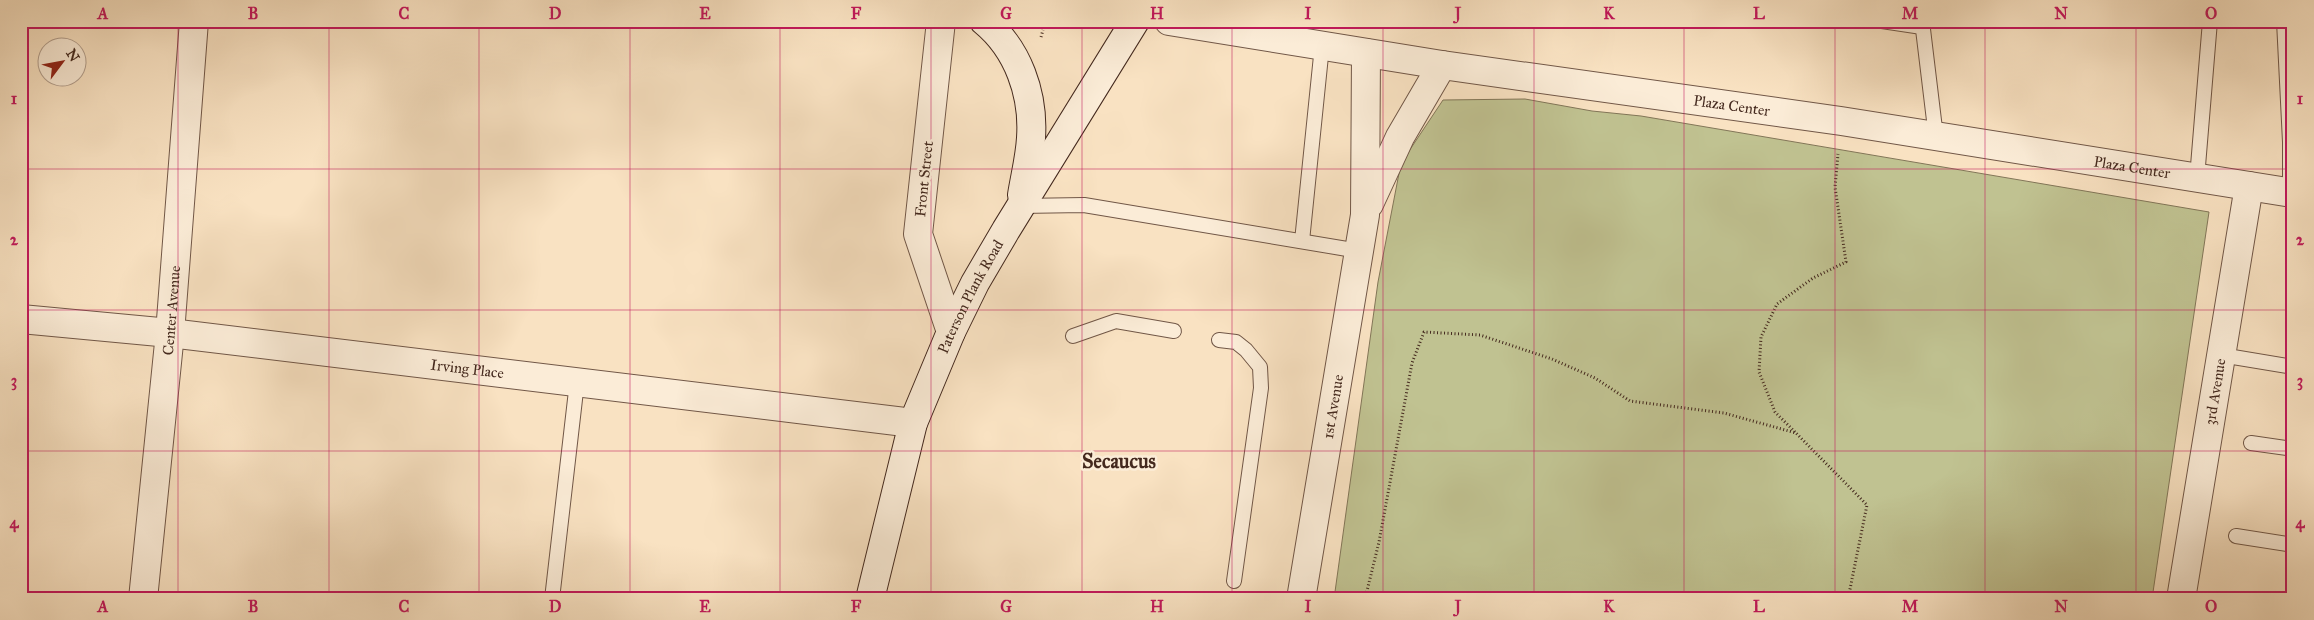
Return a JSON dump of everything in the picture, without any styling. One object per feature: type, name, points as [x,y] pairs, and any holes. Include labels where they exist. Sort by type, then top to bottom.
[{"type":"street","name":"Center Avenue","points":[[142,599],[170,333],[194,21]]},
{"type":"street","name":"Front Street","points":[[941,21],[918,234],[951,332]]},
{"type":"street","points":[[984,21],[998,32],[1013,55],[1027,86],[1031,137],[1020,206]]},
{"type":"street","name":"Paterson Plank Road","points":[[870,599],[913,423],[951,332],[974,284],[1020,206],[1135,21]]},
{"type":"street","name":"Plaza Center","points":[[1169,21],[1366,53],[1842,121],[2291,193]]},
{"type":"street","name":"1st Avenue","points":[[1301,599],[1365,215],[1366,53]]},
{"type":"street","name":"1st Avenue","points":[[1365,215],[1400,137],[1442,64]]},
{"type":"street","name":"3rd Avenue","points":[[2181,599],[2249,186]]},
{"type":"street","name":"Irving Place","points":[[21,319],[170,333],[913,423]]},
{"type":"lane","points":[[1882,21],[1922,24],[1936,137]]},
{"type":"lane","points":[[2197,178],[2210,21]]},
{"type":"lane","points":[[2284,21],[2289,66],[2291,193]]},
{"type":"lane","points":[[1302,241],[1322,46]]},
{"type":"lane","points":[[1020,206],[1084,205],[1359,250]]},
{"type":"lane","points":[[1073,336],[1116,321],[1174,331]]},
{"type":"lane","points":[[1218,340],[1236,342],[1246,350],[1260,367],[1261,388],[1234,580]]},
{"type":"lane","points":[[2221,355],[2293,367]]},
{"type":"lane","points":[[552,599],[577,382]]},
{"type":"lane","points":[[2251,443],[2293,449]]},
{"type":"lane","points":[[2236,536],[2293,545]]},
{"type":"path","points":[[1842,121],[1835,187],[1846,262],[1813,278],[1777,304],[1761,337],[1758,372],[1775,412],[1867,505],[1848,599]]},
{"type":"path","points":[[1365,599],[1379,542],[1412,363],[1424,332],[1480,335],[1552,359],[1595,378],[1630,401],[1724,413],[1796,433]]},
{"type":"green space","points":[[1525,99],[1592,111],[1641,116],[2209,212],[2152,599],[1334,599],[1378,282],[1401,163],[1443,100]]},
{"type":"district","name":"Secaucus","points":[[1119,461]]}]
